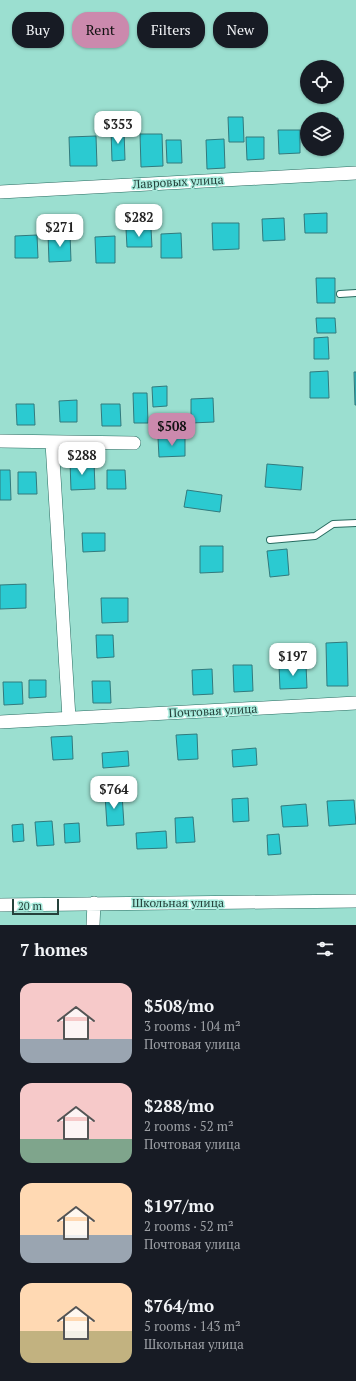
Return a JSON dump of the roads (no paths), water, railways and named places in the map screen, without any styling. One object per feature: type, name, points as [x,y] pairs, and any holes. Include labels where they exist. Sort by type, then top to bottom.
[{"type":"street","name":"Лавровых улица","points":[[0,192],[356,173]]},
{"type":"street","points":[[0,441],[134,443]]},
{"type":"street","points":[[52,442],[69,718]]},
{"type":"street","name":"Почтовая улица","points":[[0,722],[356,703]]},
{"type":"street","name":"Школьная улица","points":[[0,905],[356,901]]},
{"type":"street","points":[[93,925],[94,903]]},
{"type":"lane","points":[[340,294],[356,293]]},
{"type":"lane","points":[[270,540],[315,536],[333,524],[356,523]]}]
